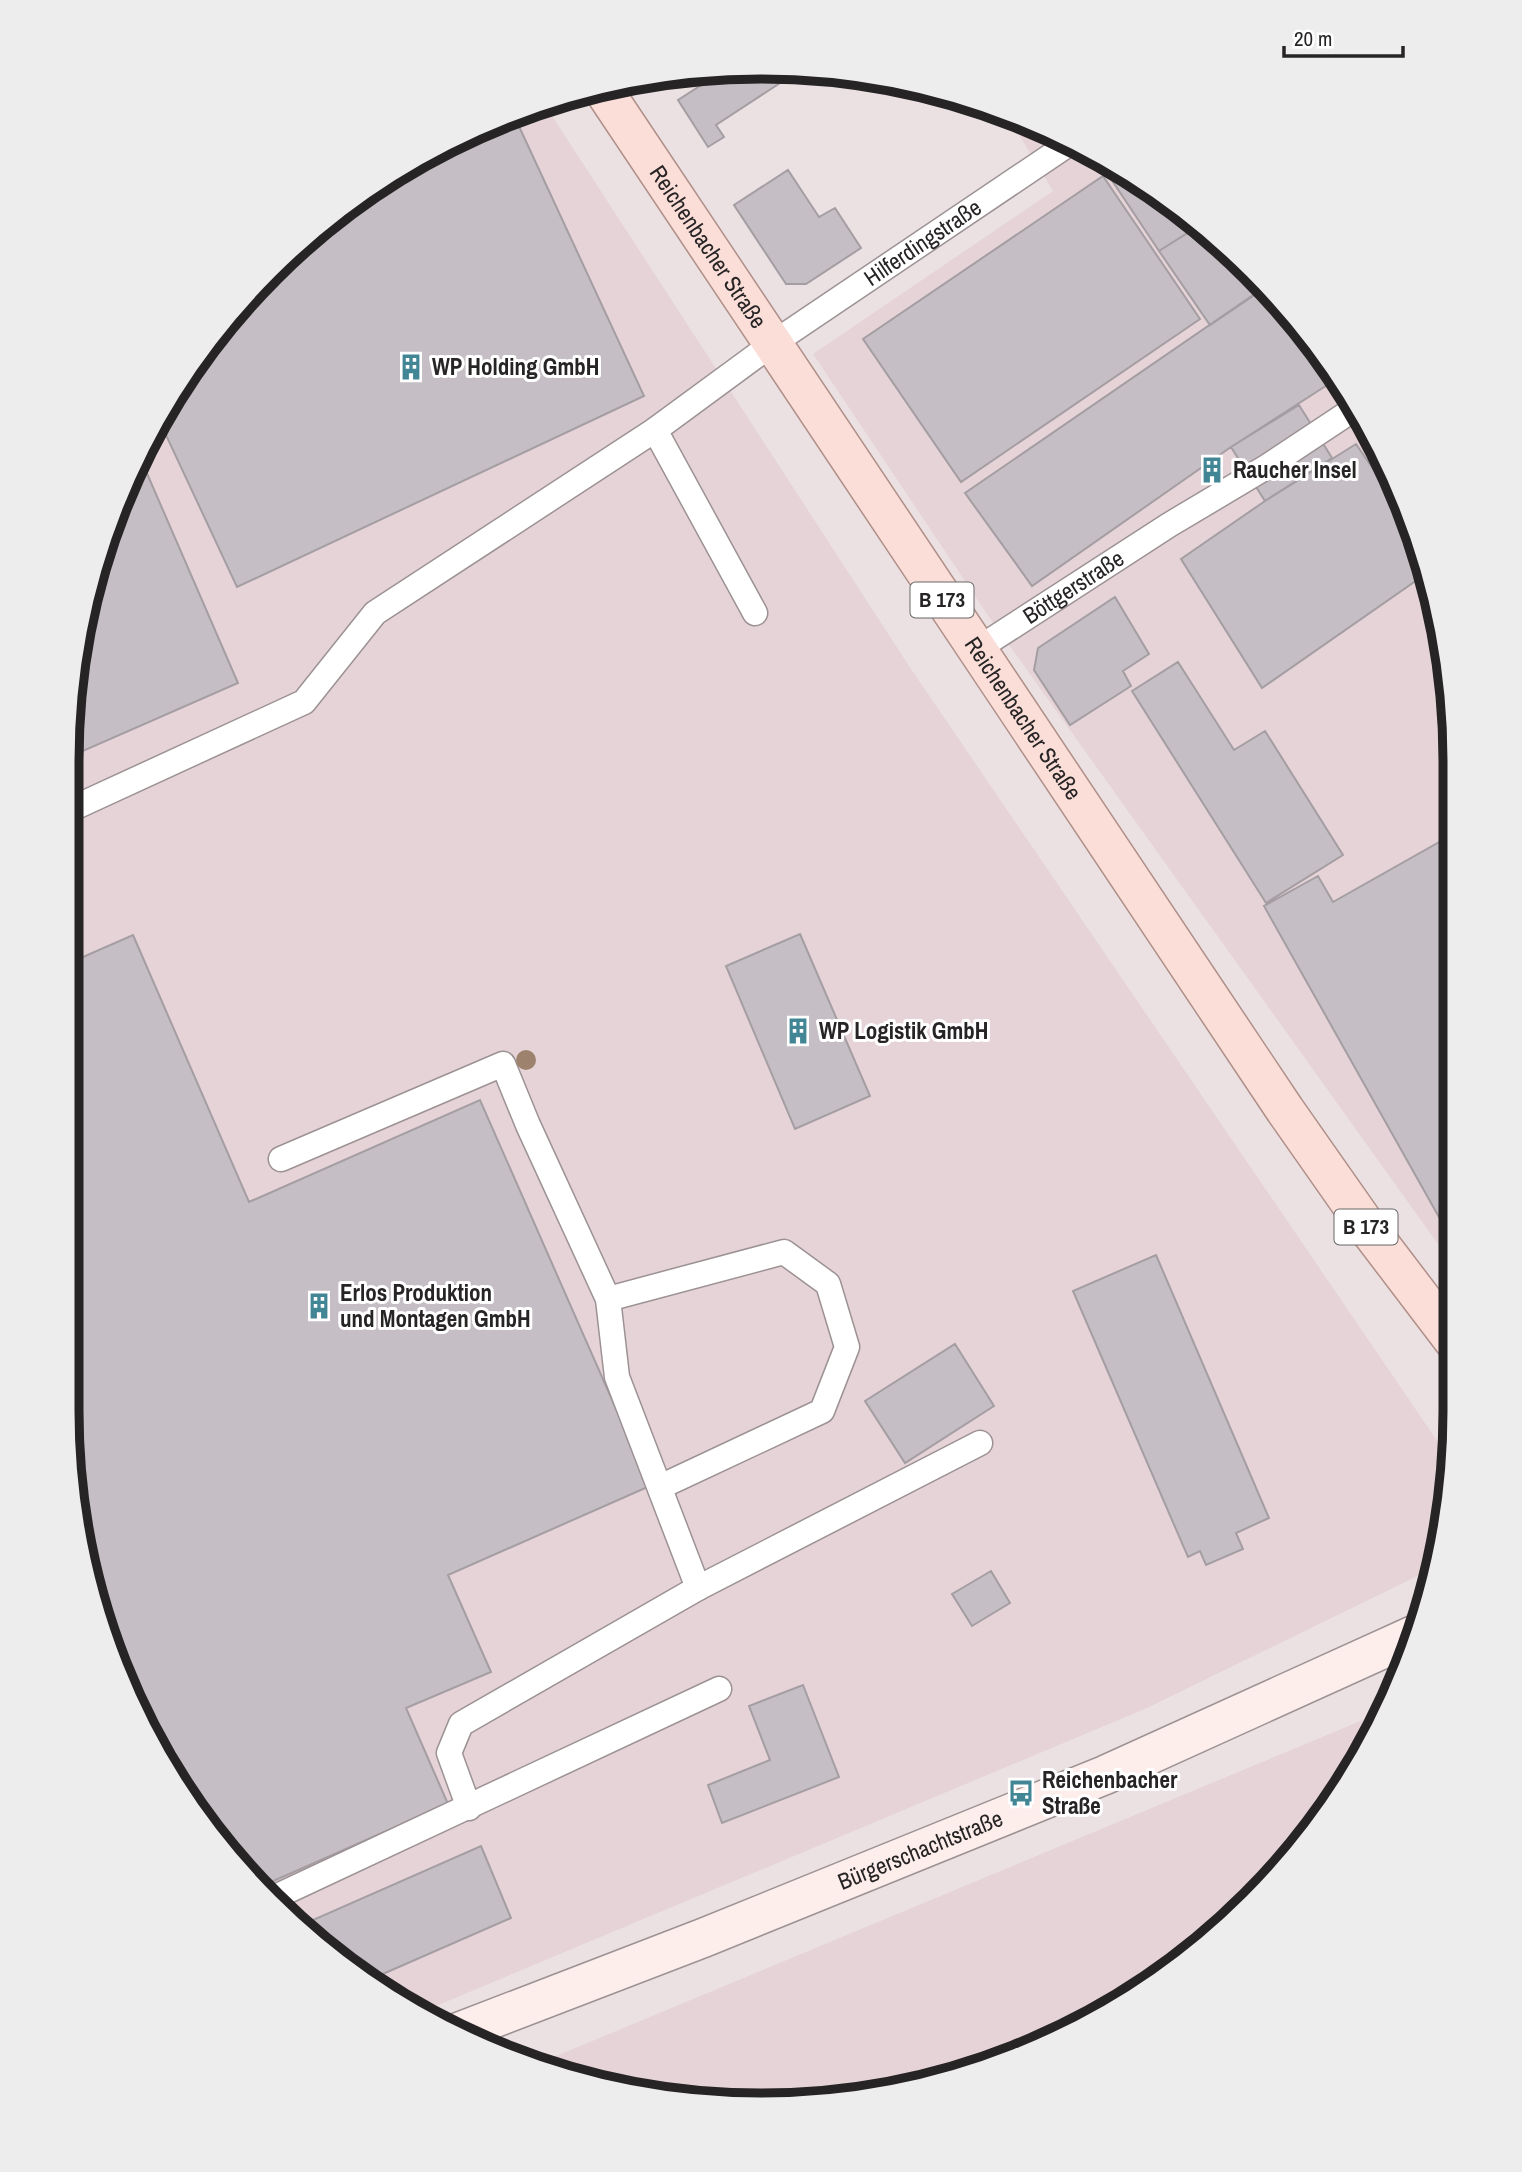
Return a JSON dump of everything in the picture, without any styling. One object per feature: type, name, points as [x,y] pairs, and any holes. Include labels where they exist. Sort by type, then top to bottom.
[{"type":"main road","name":"Reichenbacher Straße","points":[[608,97],[1293,1120],[1367,1227],[1443,1327]]},
{"type":"main road","name":"Bürgerschachtstraße","points":[[470,2028],[703,1938],[1105,1775],[1403,1640]]},
{"type":"lane","name":"Hilferdingstraße","points":[[79,805],[304,702],[375,613],[655,430],[772,344],[1062,149]]},
{"type":"lane","name":"Böttgerstraße","points":[[976,650],[1169,525],[1269,466],[1348,414]]},
{"type":"lane","points":[[655,430],[755,613]]},
{"type":"lane","points":[[281,1159],[503,1064],[608,1300],[617,1377],[698,1588]]},
{"type":"lane","points":[[608,1300],[784,1252],[828,1284],[847,1347],[822,1412],[660,1487]]},
{"type":"lane","points":[[470,1808],[449,1753],[461,1724],[698,1588],[980,1443]]},
{"type":"lane","points":[[281,1895],[719,1689]]},
{"type":"shaded area","points":[[550,113],[911,669],[1442,1448],[1437,1500],[1423,1573],[1147,1708],[431,2008],[382,1978],[311,1924],[248,1861],[194,1790],[170,1752],[131,1672],[102,1588],[92,1544],[80,1456],[80,716],[92,628],[102,584],[115,542],[149,459],[194,382],[248,311],[311,248],[382,194],[459,149],[500,131]]},
{"type":"shaded area","points":[[1015,128],[1063,149],[1140,194],[1211,248],[1274,311],[1328,382],[1352,420],[1373,459],[1407,542],[1430,628],[1442,716],[1443,1251],[989,617],[813,354],[1053,191]]},
{"type":"shaded area","points":[[1371,1717],[1352,1752],[1302,1826],[1274,1861],[1211,1924],[1140,1978],[1102,2002],[1022,2041],[938,2070],[894,2080],[806,2092],[716,2092],[672,2087],[628,2080],[549,2059]]},
{"type":"building","points":[[785,80],[716,125],[724,137],[708,147],[678,100],[708,81]]},
{"type":"building","name":"WP Holding GmbH","points":[[518,124],[644,396],[237,587],[164,431],[194,382],[248,311],[311,248],[382,194],[455,151]]},
{"type":"building","points":[[788,170],[819,217],[835,208],[861,248],[806,284],[786,284],[734,205]]},
{"type":"building","points":[[1107,173],[1190,231],[1159,251]]},
{"type":"building","points":[[1103,176],[1200,319],[961,482],[863,339]]},
{"type":"building","points":[[1190,231],[1257,293],[1210,325],[1159,251]]},
{"type":"building","points":[[1256,293],[1302,346],[1329,384],[1231,447],[1032,586],[965,493]]},
{"type":"building","points":[[1299,405],[1332,458],[1265,501],[1231,447]]},
{"type":"building","points":[[1356,444],[1385,486],[1418,579],[1262,688],[1181,559],[1265,501]]},
{"type":"building","name":"Raucher Insel","points":[[1217,460],[1222,468],[1206,479],[1202,471]]},
{"type":"building","points":[[145,468],[238,683],[79,753],[85,672],[102,584],[115,542]]},
{"type":"building","points":[[1115,597],[1149,654],[1123,671],[1131,686],[1070,725],[1034,670],[1038,648]]},
{"type":"building","points":[[1178,662],[1234,750],[1265,731],[1343,855],[1266,903],[1132,691]]},
{"type":"building","points":[[1443,840],[1443,1224],[1264,906],[1318,876],[1333,902]]},
{"type":"building","name":"WP Logistik GmbH","points":[[800,934],[870,1096],[795,1129],[726,966]]},
{"type":"building","name":"Erlos Produktion und Montagen GmbH","points":[[133,935],[249,1202],[480,1100],[650,1486],[448,1575],[491,1672],[406,1708],[448,1804],[269,1883],[248,1861],[194,1790],[149,1713],[115,1630],[92,1544],[80,1456],[79,1411],[79,959]]},
{"type":"building","points":[[1156,1255],[1269,1518],[1236,1533],[1243,1549],[1206,1565],[1200,1551],[1188,1557],[1073,1291]]},
{"type":"building","points":[[955,1344],[994,1406],[905,1463],[865,1401]]},
{"type":"building","points":[[991,1571],[1010,1603],[972,1626],[952,1594]]},
{"type":"building","points":[[803,1685],[839,1777],[722,1823],[708,1785],[770,1760],[749,1706]]},
{"type":"building","points":[[481,1846],[511,1918],[379,1976],[309,1922]]},
{"type":"place","name":"WP Holding GmbH","points":[[411,367]]},
{"type":"place","name":"Raucher Insel","points":[[1212,470]]},
{"type":"place","name":"WP Logistik GmbH","points":[[798,1031]]},
{"type":"place","name":"Erlos Produktion und Montagen GmbH","points":[[319,1306]]},
{"type":"place","name":"Reichenbacher Straße","points":[[1021,1793]]}]
